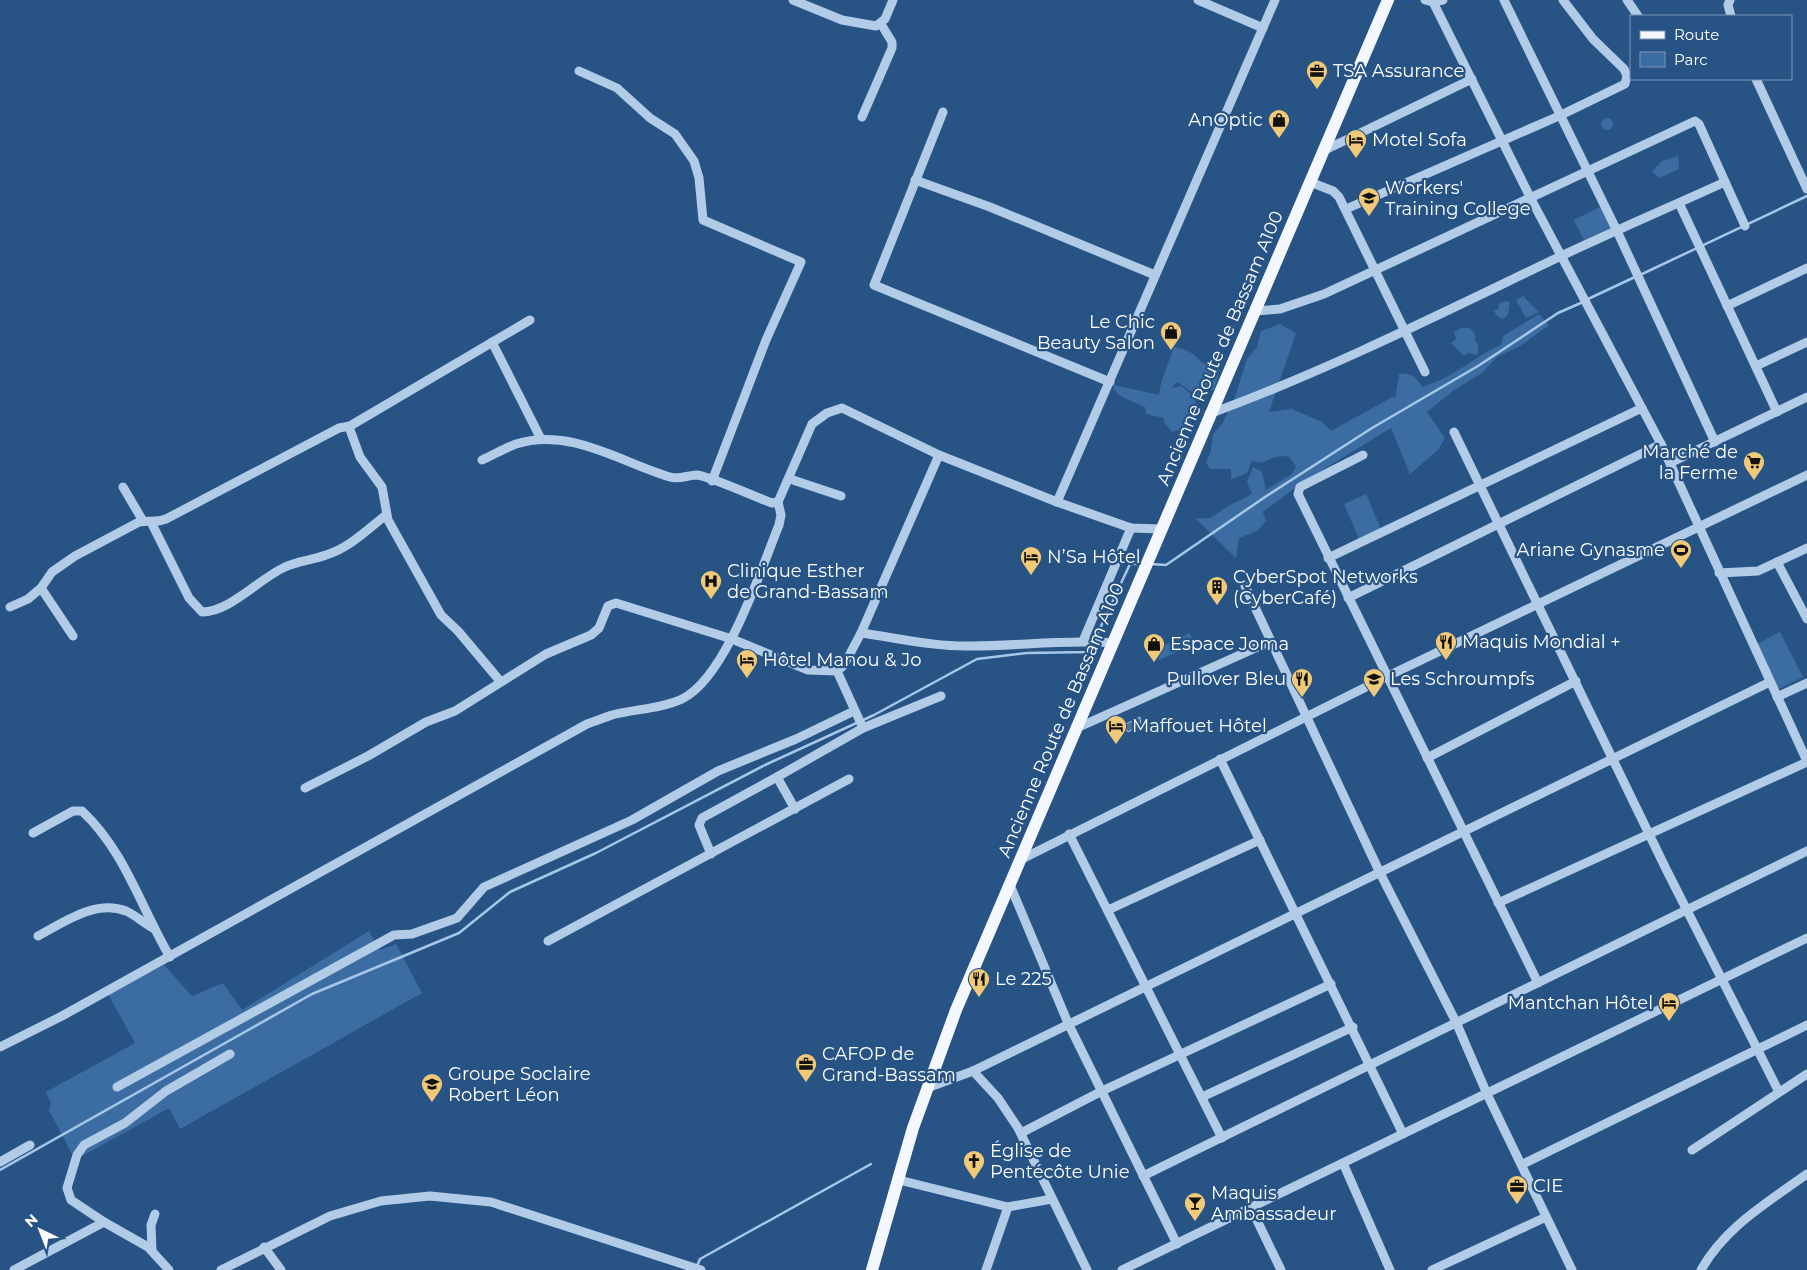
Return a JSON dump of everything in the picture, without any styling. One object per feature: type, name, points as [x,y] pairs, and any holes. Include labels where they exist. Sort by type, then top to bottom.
[{"type":"main road","name":"Ancienne Route de Bassam A100","points":[[872,1270],[927,1088],[963,993],[1079,727],[1209,414],[1388,0]]},
{"type":"street","points":[[793,0],[842,20],[876,26],[881,24],[893,0]]},
{"type":"street","points":[[1198,0],[1263,28]]},
{"type":"street","points":[[1058,502],[1275,0]]},
{"type":"street","points":[[1443,0],[1429,1],[1661,444],[1719,574],[1807,761],[1650,835],[1498,903]]},
{"type":"street","points":[[1504,0],[1559,116],[1617,231],[1715,442]]},
{"type":"street","points":[[1346,209],[1559,116],[1625,84],[1627,76],[1624,69],[1593,39],[1563,0]]},
{"type":"street","points":[[1627,0],[1637,15]]},
{"type":"street","points":[[1730,0],[1728,6],[1731,15]]},
{"type":"street","points":[[862,118],[892,48],[892,42],[881,24]]},
{"type":"street","points":[[579,71],[617,88],[650,118],[675,134],[694,161],[699,178],[703,220],[801,262],[766,340],[712,481]]},
{"type":"street","points":[[1324,151],[1472,80]]},
{"type":"street","points":[[1756,80],[1807,189]]},
{"type":"street","points":[[943,112],[874,285],[1110,382]]},
{"type":"street","points":[[1255,311],[1280,309],[1297,304],[1376,271],[1695,121],[1699,124],[1745,226]]},
{"type":"street","points":[[915,180],[982,204],[1155,275]]},
{"type":"street","points":[[1310,182],[1333,191],[1346,209],[1425,372]]},
{"type":"street","points":[[1209,414],[1251,399],[1404,331],[1562,255],[1725,182]]},
{"type":"street","points":[[1679,203],[1777,412]]},
{"type":"street","points":[[1727,306],[1807,268]]},
{"type":"street","points":[[10,606],[28,599],[41,588],[52,572],[75,556],[147,521],[156,523],[166,519],[339,428],[348,427],[530,320]]},
{"type":"street","points":[[492,342],[541,440]]},
{"type":"street","points":[[1756,366],[1806,346]]},
{"type":"street","points":[[1670,463],[1807,397]]},
{"type":"street","points":[[0,1047],[62,1016],[170,957],[587,724],[613,715],[642,711],[683,698],[711,672],[732,639],[779,525],[778,502],[790,479],[812,424],[837,408],[842,408],[939,455],[1058,502],[1131,528],[1161,529]]},
{"type":"street","points":[[1328,558],[1642,408]]},
{"type":"street","points":[[348,427],[360,457],[382,487],[386,515],[441,615],[463,637],[500,681]]},
{"type":"street","points":[[1454,432],[1721,980],[1779,1092]]},
{"type":"street","points":[[482,460],[516,444],[541,440],[562,440],[596,449],[644,469],[674,478],[696,476],[772,503],[778,502]]},
{"type":"street","points":[[1348,598],[1498,522],[1661,444]]},
{"type":"street","points":[[305,788],[368,756],[426,722],[455,711],[500,681],[546,654],[591,635],[599,628],[608,606],[616,603],[732,639],[808,670],[837,671],[844,665],[861,633],[939,455]]},
{"type":"street","points":[[1363,455],[1300,487],[1298,491],[1328,558],[1388,676],[1462,832],[1538,983]]},
{"type":"street","points":[[1022,859],[1388,676],[1807,475]]},
{"type":"street","points":[[790,479],[841,496]]},
{"type":"street","points":[[123,487],[147,521],[189,598],[202,612],[210,612],[225,606],[286,566],[328,555],[354,541],[386,515]]},
{"type":"street","points":[[1083,641],[1131,528]]},
{"type":"street","points":[[1719,574],[1752,573],[1807,548]]},
{"type":"street","points":[[1777,562],[1807,620]]},
{"type":"street","points":[[1245,586],[1380,873],[1456,1022],[1487,1094],[1572,1270]]},
{"type":"street","points":[[41,588],[73,636]]},
{"type":"street","points":[[861,633],[936,644],[971,646],[1083,641],[1114,644]]},
{"type":"street","points":[[1079,727],[1271,641]]},
{"type":"street","points":[[837,671],[863,728]]},
{"type":"street","points":[[1427,758],[1576,681]]},
{"type":"street","points":[[927,1088],[973,1071],[1770,682]]},
{"type":"street","points":[[1777,698],[1807,683]]},
{"type":"street","points":[[712,854],[699,826],[702,818],[863,728],[941,696]]},
{"type":"street","points":[[117,1087],[394,935],[412,934],[457,918],[484,887],[632,820],[718,771],[796,739],[854,711]]},
{"type":"street","points":[[1220,759],[1294,913],[1353,1028],[1403,1134]]},
{"type":"street","points":[[777,777],[795,809]]},
{"type":"street","points":[[548,942],[848,779]]},
{"type":"street","points":[[33,833],[74,811],[82,811],[108,840],[149,913],[153,928],[170,957]]},
{"type":"street","points":[[1069,834],[1222,1138]]},
{"type":"street","points":[[1108,910],[1260,840]]},
{"type":"street","points":[[1143,1176],[1807,851]]},
{"type":"street","points":[[1010,885],[1068,1023],[1177,1244]]},
{"type":"street","points":[[38,936],[81,914],[95,909],[112,907],[127,911],[153,928]]},
{"type":"street","points":[[1122,1270],[1807,938]]},
{"type":"street","points":[[1021,1133],[1102,1092],[1330,984]]},
{"type":"street","points":[[1522,1164],[1807,1025]]},
{"type":"street","points":[[1202,1097],[1353,1028]]},
{"type":"street","points":[[169,1270],[152,1251],[71,1200],[67,1188],[80,1150],[84,1145],[132,1118],[166,1091],[230,1054]]},
{"type":"street","points":[[973,1071],[998,1098],[1021,1133],[1087,1270]]},
{"type":"street","points":[[1692,1150],[1807,1074]]},
{"type":"street","points":[[0,1162],[30,1145]]},
{"type":"street","points":[[1343,1163],[1390,1270]]},
{"type":"street","points":[[1701,1270],[1712,1251],[1733,1229],[1807,1174]]},
{"type":"street","points":[[899,1180],[1008,1207],[1052,1199]]},
{"type":"street","points":[[221,1270],[264,1247],[330,1216],[381,1201],[430,1196],[491,1202],[701,1270]]},
{"type":"street","points":[[986,1270],[1008,1207]]},
{"type":"street","points":[[1251,1208],[1281,1270]]},
{"type":"street","points":[[152,1251],[151,1225],[155,1214]]},
{"type":"street","points":[[1432,1270],[1546,1217]]},
{"type":"street","points":[[14,1270],[104,1222]]},
{"type":"street","points":[[264,1247],[282,1270]]},
{"type":"green space","points":[[1607,118],[1613,124],[1607,130],[1601,124]]},
{"type":"green space","points":[[1678,156],[1679,169],[1660,178],[1652,172],[1662,161]]},
{"type":"green space","points":[[1604,205],[1613,227],[1584,240],[1574,220]]},
{"type":"green space","points":[[1523,296],[1539,312],[1526,318],[1516,300]]},
{"type":"green space","points":[[1505,301],[1510,302],[1508,315],[1502,319],[1496,315],[1494,310],[1498,310],[1499,304]]},
{"type":"green space","points":[[1539,314],[1549,325],[1520,346],[1497,357],[1482,373],[1453,391],[1427,412],[1445,438],[1438,450],[1410,474],[1391,428],[1303,482],[1263,512],[1266,521],[1257,531],[1239,538],[1236,558],[1195,518],[1213,517],[1230,505],[1252,494],[1247,482],[1253,467],[1262,472],[1266,490],[1292,474],[1296,466],[1288,456],[1275,457],[1262,463],[1252,461],[1247,473],[1231,479],[1231,469],[1210,469],[1206,462],[1211,450],[1213,434],[1222,424],[1234,400],[1247,359],[1257,347],[1261,331],[1280,324],[1296,333],[1269,412],[1292,409],[1322,422],[1331,431],[1394,396],[1395,400],[1399,374],[1413,376],[1422,387],[1434,383],[1502,344],[1503,336]]},
{"type":"green space","points":[[1461,328],[1469,328],[1475,333],[1478,355],[1467,353],[1464,356],[1451,343],[1456,339],[1454,332]]},
{"type":"green space","points":[[1174,347],[1190,352],[1202,363],[1214,365],[1220,370],[1214,390],[1200,390],[1201,398],[1177,382],[1171,388],[1181,386],[1191,394],[1195,400],[1197,413],[1181,429],[1172,432],[1164,422],[1164,418],[1146,414],[1145,407],[1122,397],[1113,389],[1114,385],[1159,395],[1161,383]]},
{"type":"green space","points":[[1366,494],[1382,531],[1360,541],[1344,504]]},
{"type":"green space","points":[[1780,632],[1803,677],[1779,689],[1757,644]]},
{"type":"green space","points":[[1190,633],[1195,646],[1159,660],[1156,649]]},
{"type":"green space","points":[[369,931],[380,950],[396,944],[422,993],[180,1129],[169,1108],[75,1160],[49,1110],[51,1103],[46,1092],[135,1043],[108,994],[164,965],[192,996],[223,983],[242,1010]]},
{"type":"shaded area","points":[[1140,717],[1141,725],[1128,732],[1124,725]]},
{"type":"waterway","points":[[1640,275],[1807,196]]},
{"type":"waterway","points":[[1588,299],[1635,277]]},
{"type":"waterway","points":[[1150,564],[1166,565],[1265,497],[1372,428],[1478,366],[1558,313],[1583,302]]},
{"type":"waterway","points":[[0,1170],[312,994],[459,933],[510,892],[596,853],[765,765],[874,715],[977,659],[1027,653],[1089,652],[1130,564],[1142,564]]},
{"type":"waterway","points":[[697,1266],[700,1259],[871,1164]]},
{"type":"place","name":"TSA Assurance","points":[[1317,90]]},
{"type":"place","name":"AnOptic","points":[[1279,139]]},
{"type":"place","name":"Motel Sofa","points":[[1356,159]]},
{"type":"place","name":"Workers' Training College","points":[[1369,217]]},
{"type":"place","name":"Le Chic Beauty Salon","points":[[1171,351]]},
{"type":"place","name":"Marché de la Ferme","points":[[1754,481]]},
{"type":"place","name":"Ariane Gynasme","points":[[1681,569]]},
{"type":"place","name":"N’Sa Hôtel","points":[[1031,576]]},
{"type":"place","name":"Clinique Esther de Grand-Bassam","points":[[711,600]]},
{"type":"place","name":"CyberSpot Networks (CyberCafé)","points":[[1217,606]]},
{"type":"place","name":"Maquis Mondial +","points":[[1446,661]]},
{"type":"place","name":"Espace Joma","points":[[1154,663]]},
{"type":"place","name":"Hôtel Manou & Jo","points":[[747,679]]},
{"type":"place","name":"Pullover Bleu","points":[[1302,698]]},
{"type":"place","name":"Les Schroumpfs","points":[[1374,698]]},
{"type":"place","name":"Maffouet Hôtel","points":[[1116,745]]},
{"type":"place","name":"Le 225","points":[[979,998]]},
{"type":"place","name":"Mantchan Hôtel","points":[[1669,1022]]},
{"type":"place","name":"CAFOP de Grand-Bassam","points":[[806,1083]]},
{"type":"place","name":"Groupe Soclaire Robert Léon","points":[[432,1103]]},
{"type":"place","name":"Église de Pentécôte Unie","points":[[974,1180]]},
{"type":"place","name":"CIE","points":[[1517,1205]]},
{"type":"place","name":"Maquis Ambassadeur","points":[[1195,1222]]}]
